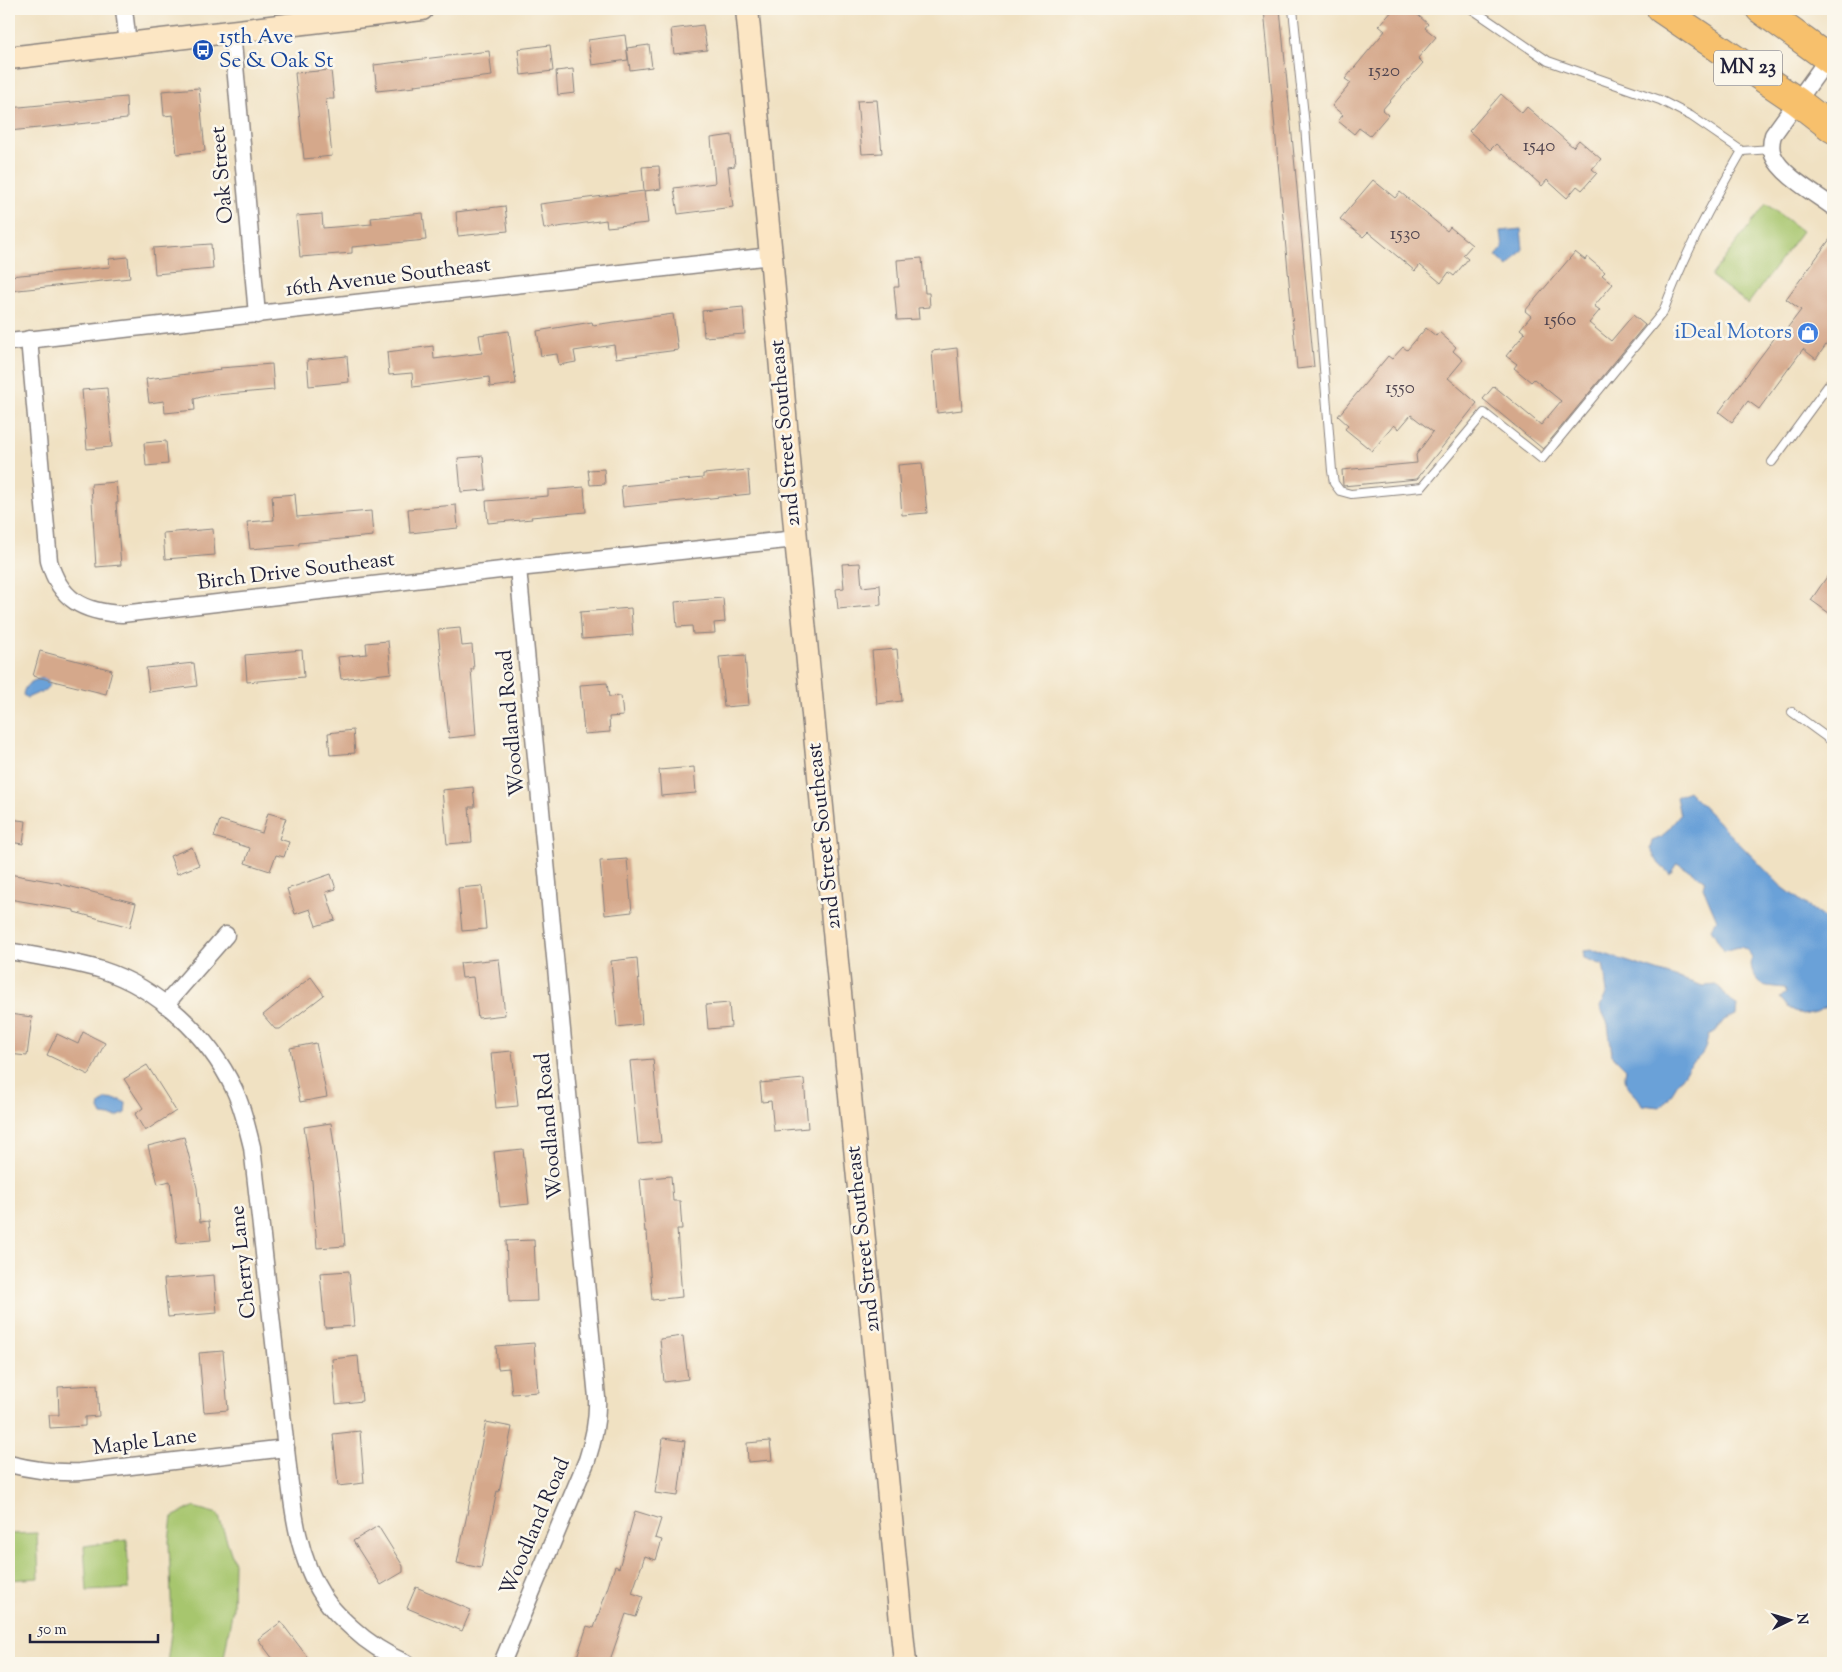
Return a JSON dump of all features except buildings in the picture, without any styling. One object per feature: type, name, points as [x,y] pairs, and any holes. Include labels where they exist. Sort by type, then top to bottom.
[{"type":"highway","name":"MN 23","points":[[1661,9],[1797,101],[1833,129]]},
{"type":"highway","name":"MN 23","points":[[1760,9],[1832,57]]},
{"type":"street","points":[[124,9],[128,44]]},
{"type":"street","points":[[9,58],[422,9]]},
{"type":"street","name":"2nd Street Southeast","points":[[747,9],[796,539],[905,1663]]},
{"type":"street","name":"Oak Street","points":[[232,31],[257,315]]},
{"type":"street","points":[[1832,57],[1773,135],[1772,149],[1773,154],[1785,171],[1833,207]]},
{"type":"street","name":"16th Avenue Southeast","points":[[9,342],[771,256]]},
{"type":"street","name":"Birch Drive Southeast","points":[[29,340],[49,561],[53,577],[72,601],[104,613],[122,614],[518,568],[796,539]]},
{"type":"street","name":"Woodland Road","points":[[502,1663],[587,1460],[598,1420],[518,568]]},
{"type":"street","points":[[165,1005],[226,936]]},
{"type":"street","name":"Cherry Lane","points":[[9,951],[103,970],[127,980],[148,992],[165,1005],[206,1044],[234,1089],[245,1116],[252,1147],[293,1510],[300,1541],[309,1569],[323,1597],[340,1617],[363,1638],[386,1655],[406,1663]]},
{"type":"street","name":"Maple Lane","points":[[9,1464],[53,1473],[80,1472],[286,1448]]},
{"type":"lane","points":[[1293,9],[1305,126],[1332,471],[1334,483],[1340,492],[1351,494],[1422,487],[1484,413],[1542,459],[1664,312],[1671,290],[1707,211],[1742,151]]},
{"type":"lane","points":[[1472,9],[1548,61],[1660,100],[1691,116],[1742,151],[1772,149]]},
{"type":"lane","points":[[1772,462],[1833,379]]},
{"type":"lane","points":[[1792,712],[1833,742]]},
{"type":"green space","points":[[1766,204],[1802,231],[1748,304],[1711,276]]},
{"type":"green space","points":[[193,1507],[218,1514],[234,1562],[233,1607],[223,1663],[167,1663],[172,1625],[169,1541],[172,1517]]},
{"type":"green space","points":[[37,1533],[39,1578],[9,1580],[9,1534]]},
{"type":"green space","points":[[127,1540],[129,1589],[87,1591],[84,1546]]},
{"type":"water","points":[[1521,229],[1523,249],[1508,267],[1496,256],[1503,248],[1501,231]]},
{"type":"water","points":[[46,678],[50,685],[45,690],[27,698],[23,695],[25,687],[31,682]]},
{"type":"water","points":[[1688,791],[1781,886],[1833,925],[1833,1007],[1831,1005],[1816,1012],[1803,1015],[1789,1008],[1780,998],[1786,993],[1784,988],[1763,985],[1757,980],[1752,969],[1752,957],[1746,950],[1737,947],[1724,951],[1711,929],[1717,920],[1703,887],[1705,880],[1677,863],[1670,874],[1659,864],[1650,849],[1652,841],[1662,837],[1680,815],[1676,797]]},
{"type":"water","points":[[1592,950],[1703,986],[1716,985],[1737,1006],[1736,1015],[1724,1020],[1716,1031],[1708,1035],[1702,1054],[1688,1068],[1668,1099],[1660,1107],[1642,1105],[1625,1081],[1626,1069],[1612,1055],[1608,1024],[1600,1007],[1607,992],[1603,965],[1584,958],[1583,951]]},
{"type":"water","points":[[106,1099],[120,1100],[126,1103],[125,1113],[117,1117],[102,1115],[99,1109],[100,1104]]},
{"type":"place","name":"15th Ave Se & Oak St","points":[[203,50]]},
{"type":"place","name":"iDeal Motors","points":[[1808,333]]}]
